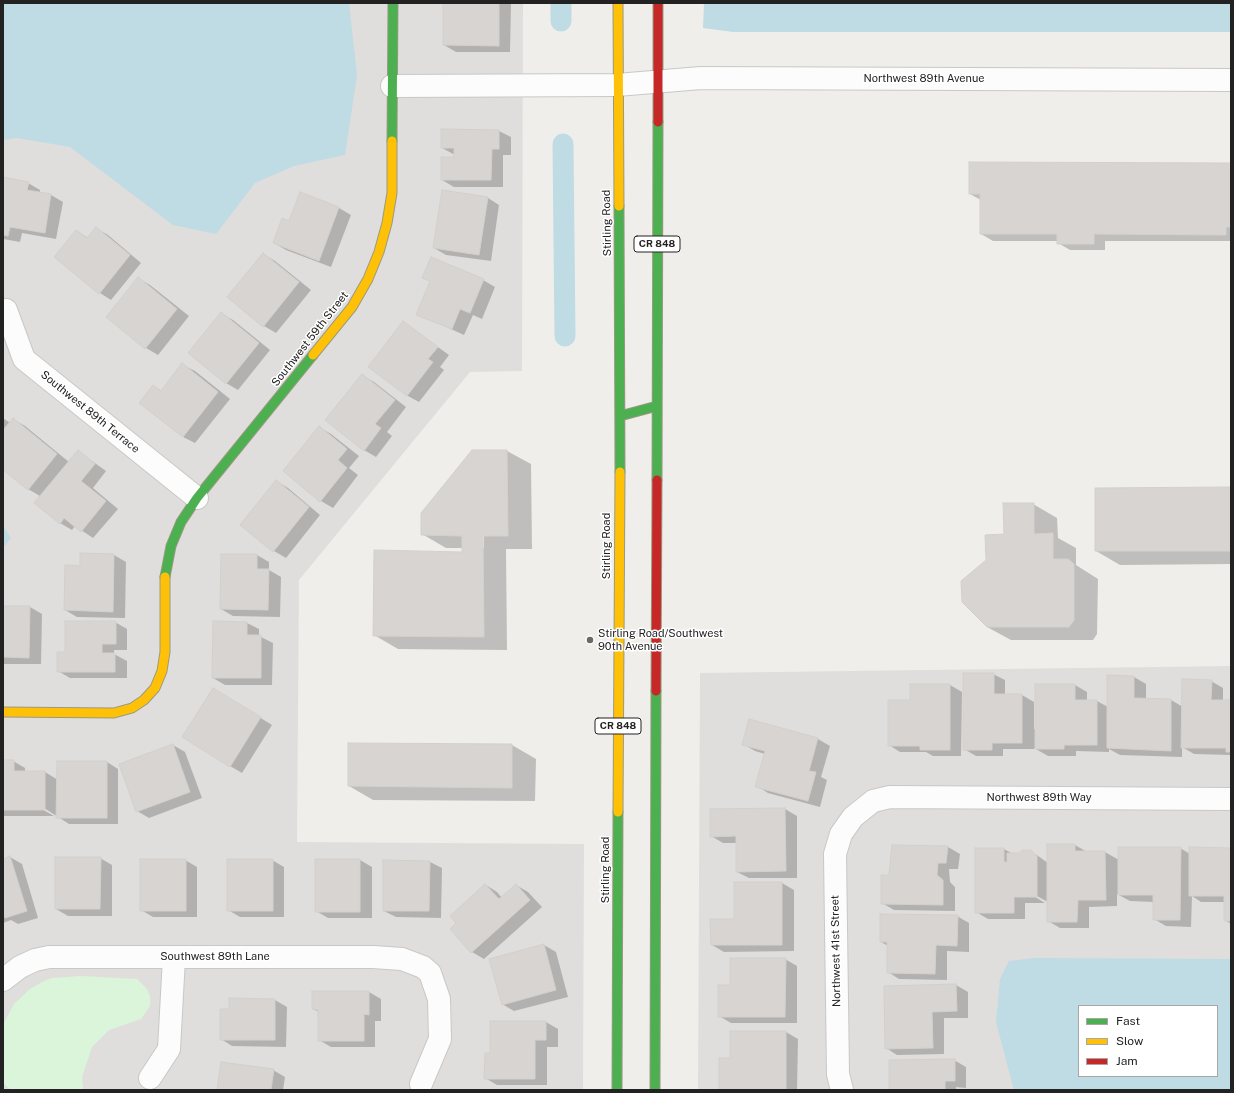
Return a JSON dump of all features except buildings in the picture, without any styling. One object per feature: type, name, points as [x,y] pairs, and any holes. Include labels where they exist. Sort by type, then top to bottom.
[{"type":"main road","name":"Southwest 59th Street","points":[[3,712],[114,713],[132,708],[148,696],[155,688],[162,671],[165,652],[165,571],[171,546],[181,522],[197,498],[327,340],[352,307],[368,279],[385,231],[392,193],[393,3]]},
{"type":"main road","name":"Stirling Road","points":[[617,1090],[620,416],[617,85],[618,3]]},
{"type":"main road","name":"CR 848","points":[[655,1090],[658,3]]},
{"type":"main road","points":[[620,416],[657,406]]},
{"type":"street","name":"Northwest 89th Avenue","points":[[392,86],[617,85],[702,78],[1231,80]]},
{"type":"street","name":"Southwest 89th Terrace","points":[[6,310],[24,359],[197,498]]},
{"type":"street","name":"Northwest 89th Way","points":[[853,817],[873,800],[890,797],[1231,799]]},
{"type":"street","name":"Northwest 41st Street","points":[[842,1090],[838,1074],[835,854],[841,834],[853,817]]},
{"type":"street","name":"Southwest 89th Lane","points":[[3,980],[20,967],[35,960],[49,957],[390,957],[413,963],[430,973],[439,999],[440,1039],[421,1084]]},
{"type":"street","points":[[150,1078],[169,1049],[174,958]]},
{"type":"shaded area","points":[[3,3],[523,3],[522,371],[470,372],[299,580],[297,842],[584,844],[583,1090],[3,1090]]},
{"type":"shaded area","points":[[1231,666],[1231,1090],[698,1090],[700,673]]},
{"type":"green space","points":[[81,976],[137,979],[147,989],[150,996],[150,1006],[141,1019],[109,1030],[92,1047],[82,1077],[83,1090],[11,1090],[3,1083],[3,1025],[14,1004],[30,989],[42,982],[52,978]]},
{"type":"water","points":[[3,3],[349,3],[357,75],[345,155],[294,166],[255,183],[216,234],[173,225],[70,147],[17,138],[3,140]]},
{"type":"water","points":[[704,3],[1231,3],[1231,32],[733,32],[703,28]]},
{"type":"water","points":[[3,526],[11,538],[3,548]]},
{"type":"water","points":[[1034,958],[1231,959],[1231,1090],[1014,1090],[996,1022],[1000,979],[1009,961]]},
{"type":"waterway","points":[[561,3],[561,21]]},
{"type":"waterway","points":[[563,144],[565,336]]},
{"type":"traffic: fast","points":[[392,141],[393,3]]},
{"type":"traffic: fast","points":[[657,480],[658,122]]},
{"type":"traffic: fast","points":[[619,206],[620,472]]},
{"type":"traffic: fast","points":[[165,577],[171,546],[181,522],[197,498],[313,355]]},
{"type":"traffic: fast","points":[[620,416],[657,406]]},
{"type":"traffic: fast","points":[[655,1090],[656,691]]},
{"type":"traffic: fast","points":[[617,1090],[618,812]]},
{"type":"traffic: slow","points":[[618,3],[619,206]]},
{"type":"traffic: slow","points":[[313,355],[352,307],[368,279],[379,252],[387,223],[392,193],[392,141]]},
{"type":"traffic: slow","points":[[618,812],[620,472]]},
{"type":"traffic: slow","points":[[3,712],[114,713],[132,708],[144,700],[155,688],[162,671],[165,652],[165,577]]},
{"type":"traffic: jam","points":[[658,3],[658,122]]},
{"type":"traffic: jam","points":[[656,691],[657,480]]},
{"type":"place","name":"Stirling Road/Southwest 90th Avenue","points":[[590,640]]}]
